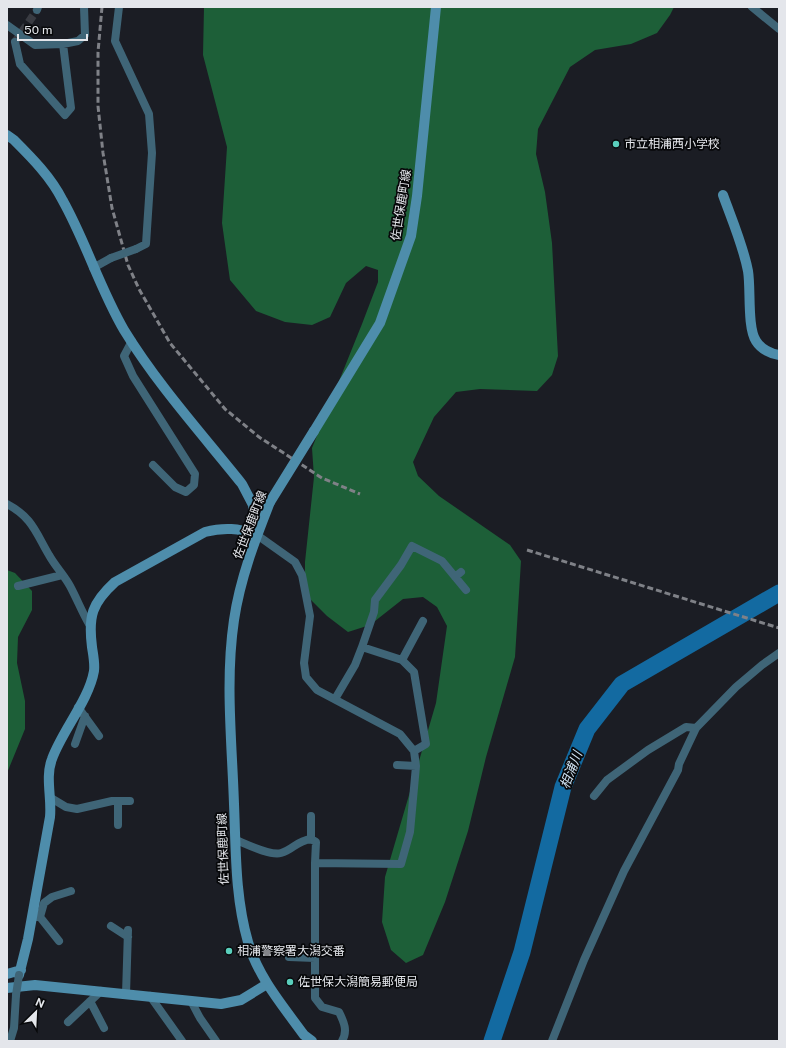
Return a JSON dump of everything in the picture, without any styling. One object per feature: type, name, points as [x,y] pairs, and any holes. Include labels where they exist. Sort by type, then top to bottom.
[{"type":"street","points":[[7,25],[35,45],[63,44],[78,41],[85,34],[84,7]]},
{"type":"street","points":[[93,268],[111,258],[146,244],[152,153],[149,114],[115,41],[119,7]]},
{"type":"street","name":"佐世保鹿町線","points":[[305,1039],[267,984],[248,943],[238,894],[230,671],[234,620],[243,580],[257,535],[270,502],[380,323],[411,236],[419,181],[436,7]]},
{"type":"street","points":[[752,7],[779,29]]},
{"type":"street","points":[[15,42],[20,64],[66,115],[72,108],[63,44]]},
{"type":"street","points":[[7,135],[14,140],[49,178],[64,201],[93,268],[140,356],[242,484],[253,505],[257,535]]},
{"type":"street","points":[[723,195],[743,252],[746,266],[752,332],[756,342],[771,354],[779,355]]},
{"type":"street","points":[[132,341],[124,356],[133,376],[195,474],[194,485],[186,492],[175,487],[153,465]]},
{"type":"street","points":[[7,504],[20,511],[38,533],[49,556],[62,575],[90,624]]},
{"type":"street","points":[[10,1041],[14,1028],[16,995],[20,972],[36,917],[50,817],[51,798],[48,772],[52,758],[88,689],[94,671],[90,624],[96,605],[103,593],[126,574],[205,532],[220,528],[240,529],[257,535],[295,562],[302,575],[310,616],[304,663],[306,677],[317,690],[400,734],[414,751],[416,766],[410,832],[401,864],[315,863]]},
{"type":"street","points":[[335,699],[355,665],[374,612],[374,600],[401,565],[412,546],[442,561],[458,575],[466,590]]},
{"type":"street","points":[[18,586],[62,575]]},
{"type":"street","points":[[402,660],[422,621]]},
{"type":"street","points":[[362,647],[402,660],[414,672],[426,744],[414,751]]},
{"type":"street","points":[[552,1041],[584,960],[624,871],[678,770],[679,764],[696,728],[736,687],[779,653]]},
{"type":"street","points":[[78,707],[99,736]]},
{"type":"street","points":[[75,744],[85,716]]},
{"type":"street","points":[[594,796],[607,780],[648,750],[686,727],[696,728]]},
{"type":"street","points":[[397,765],[416,766]]},
{"type":"street","points":[[51,798],[66,807],[77,809],[118,801],[130,801]]},
{"type":"street","points":[[118,801],[118,825]]},
{"type":"street","points":[[311,816],[311,839]]},
{"type":"street","points":[[236,840],[267,852],[280,853],[301,840],[311,839],[316,842],[315,998],[322,1007],[339,1012],[344,1023],[345,1036],[342,1041]]},
{"type":"street","points":[[36,917],[44,903],[52,897],[71,891]]},
{"type":"street","points":[[36,917],[59,941]]},
{"type":"street","points":[[111,926],[128,934],[126,994]]},
{"type":"street","points":[[289,957],[315,958]]},
{"type":"street","points":[[7,974],[20,972]]},
{"type":"street","points":[[7,988],[35,985],[221,1004],[241,1000],[267,984]]},
{"type":"street","points":[[68,1022],[101,992]]},
{"type":"street","points":[[150,996],[182,1041]]},
{"type":"street","points":[[90,1001],[104,1028]]},
{"type":"street","points":[[191,1001],[200,1018],[216,1041]]},
{"type":"green space","points":[[204,7],[674,7],[657,33],[631,44],[595,50],[570,67],[538,129],[536,154],[545,192],[552,243],[558,356],[552,375],[537,391],[480,389],[456,392],[434,417],[413,462],[418,476],[439,496],[510,545],[521,561],[515,657],[486,757],[468,831],[445,902],[423,955],[406,963],[391,950],[382,922],[385,877],[436,703],[447,626],[437,607],[423,597],[403,599],[370,625],[348,632],[327,616],[305,594],[305,562],[314,477],[312,448],[378,282],[378,270],[366,266],[346,283],[330,317],[312,325],[285,322],[256,311],[230,280],[222,223],[227,147],[203,55]]},
{"type":"green space","points":[[7,570],[15,573],[32,591],[32,610],[18,637],[17,663],[25,701],[25,729],[7,773]]},
{"type":"waterway","name":"相浦川","points":[[492,1041],[522,952],[563,787],[587,729],[622,684],[779,593]]},
{"type":"tunnel","points":[[15,42],[37,10]]},
{"type":"railway","points":[[102,7],[98,52],[98,106],[103,153],[112,208],[128,265],[139,289],[170,343],[225,409],[259,437],[322,478],[360,494]]},
{"type":"railway","points":[[527,550],[779,628]]},
{"type":"place","name":"市立相浦西小学校","points":[[616,144]]},
{"type":"place","name":"相浦警察署大潟交番","points":[[229,951]]},
{"type":"place","name":"佐世保大潟簡易郵便局","points":[[290,982]]}]
